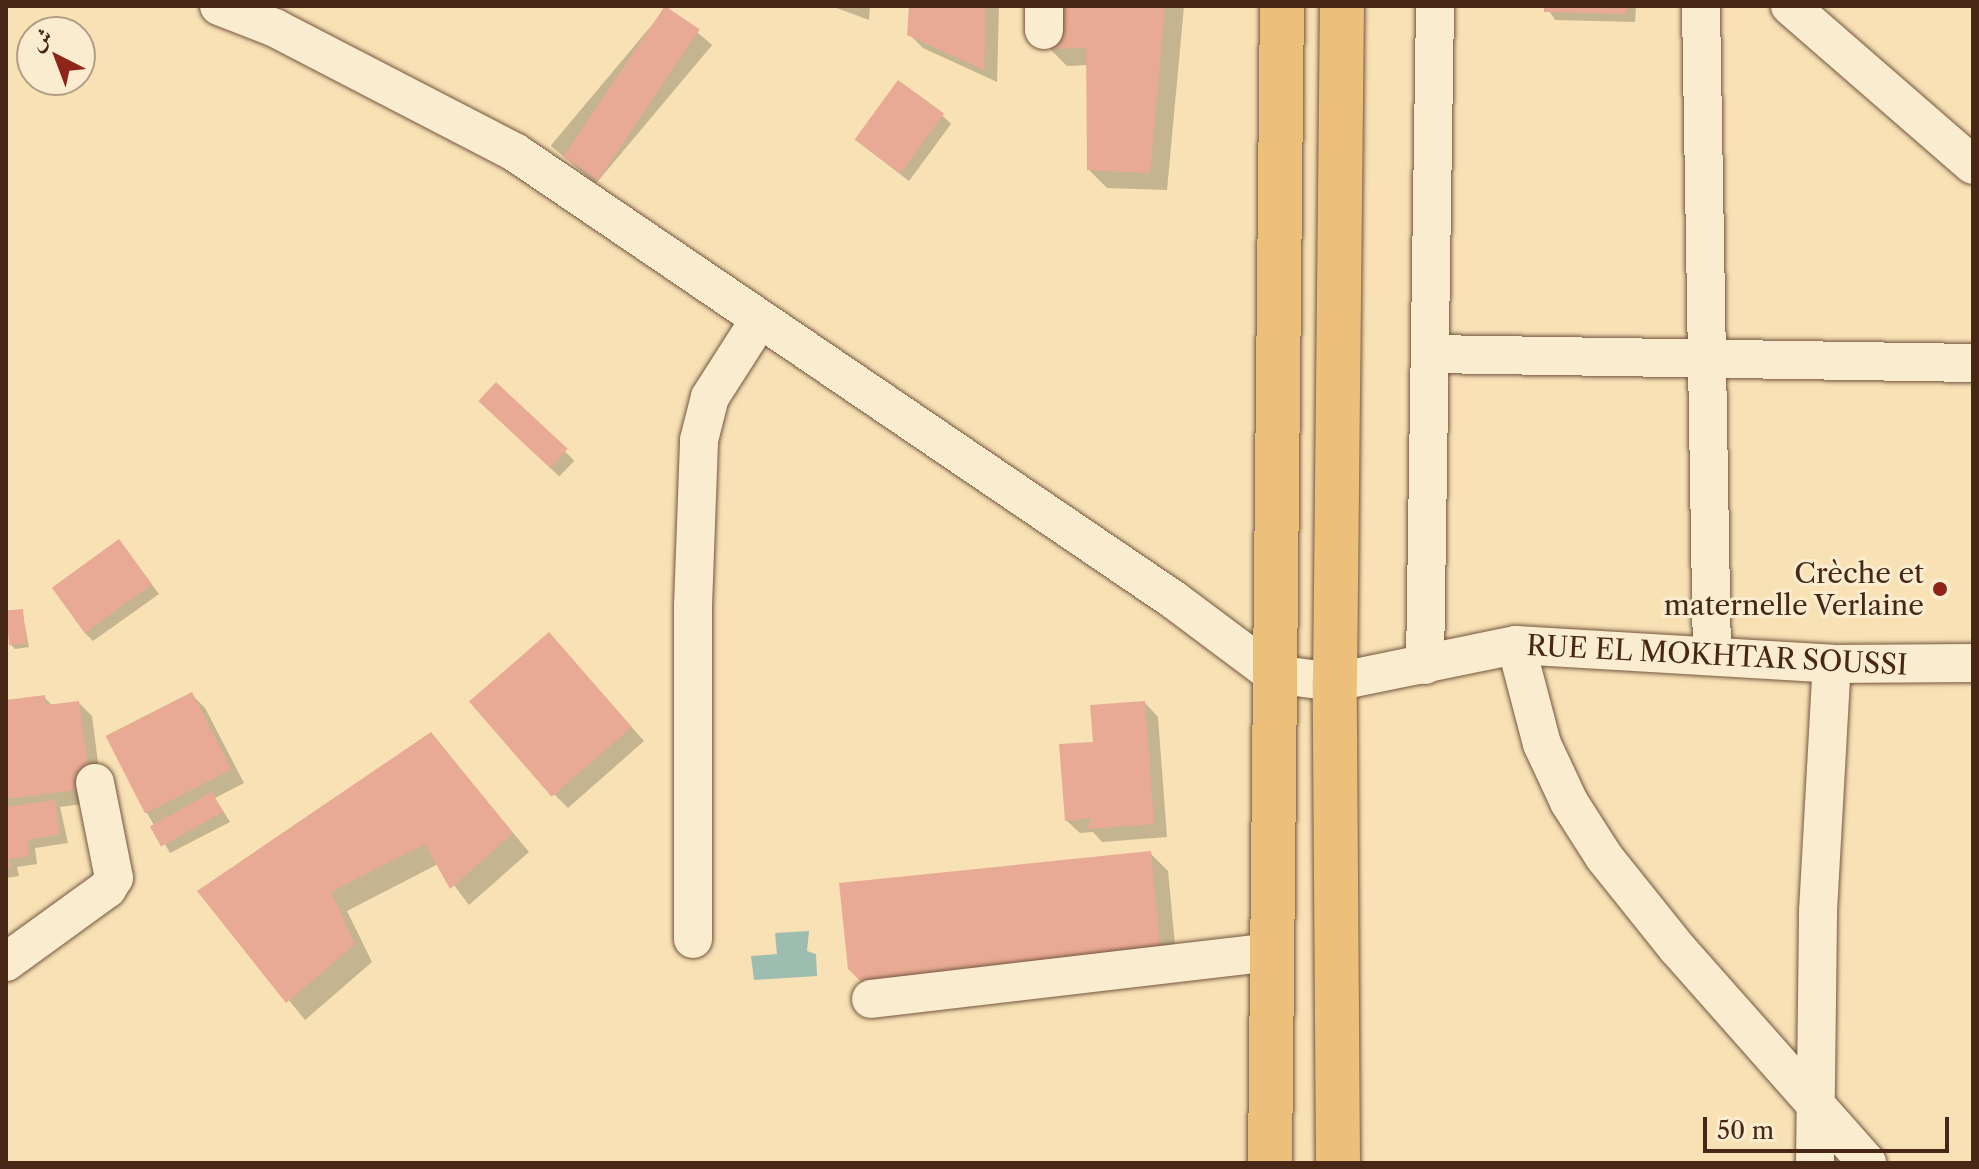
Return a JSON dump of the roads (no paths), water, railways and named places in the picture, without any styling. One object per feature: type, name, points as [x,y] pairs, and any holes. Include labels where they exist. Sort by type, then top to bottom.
[{"type":"main road","points":[[1270,1163],[1282,6]]},
{"type":"main road","points":[[1338,1163],[1335,682],[1342,6]]},
{"type":"street","points":[[219,6],[275,28],[516,153],[758,322],[1174,600],[1273,674]]},
{"type":"street","points":[[1425,665],[1435,6]]},
{"type":"street","points":[[1701,6],[1712,656]]},
{"type":"street","points":[[1790,6],[1973,165]]},
{"type":"street","points":[[693,939],[693,606],[699,440],[710,397],[758,322]]},
{"type":"street","points":[[1431,354],[1973,363]]},
{"type":"street","points":[[1516,645],[1542,744],[1597,846],[1816,1110],[1867,1163]]},
{"type":"street","name":"RUE EL MOKHTAR SOUSSI","points":[[1273,674],[1335,682],[1516,645],[1832,664],[1973,663]]},
{"type":"street","points":[[1815,1163],[1818,911],[1832,664]]},
{"type":"street","points":[[6,962],[107,889],[114,878],[95,783]]},
{"type":"street","points":[[871,999],[1271,952]]},
{"type":"place","name":"Crèche et maternelle Verlaine","points":[[1940,589]]}]
